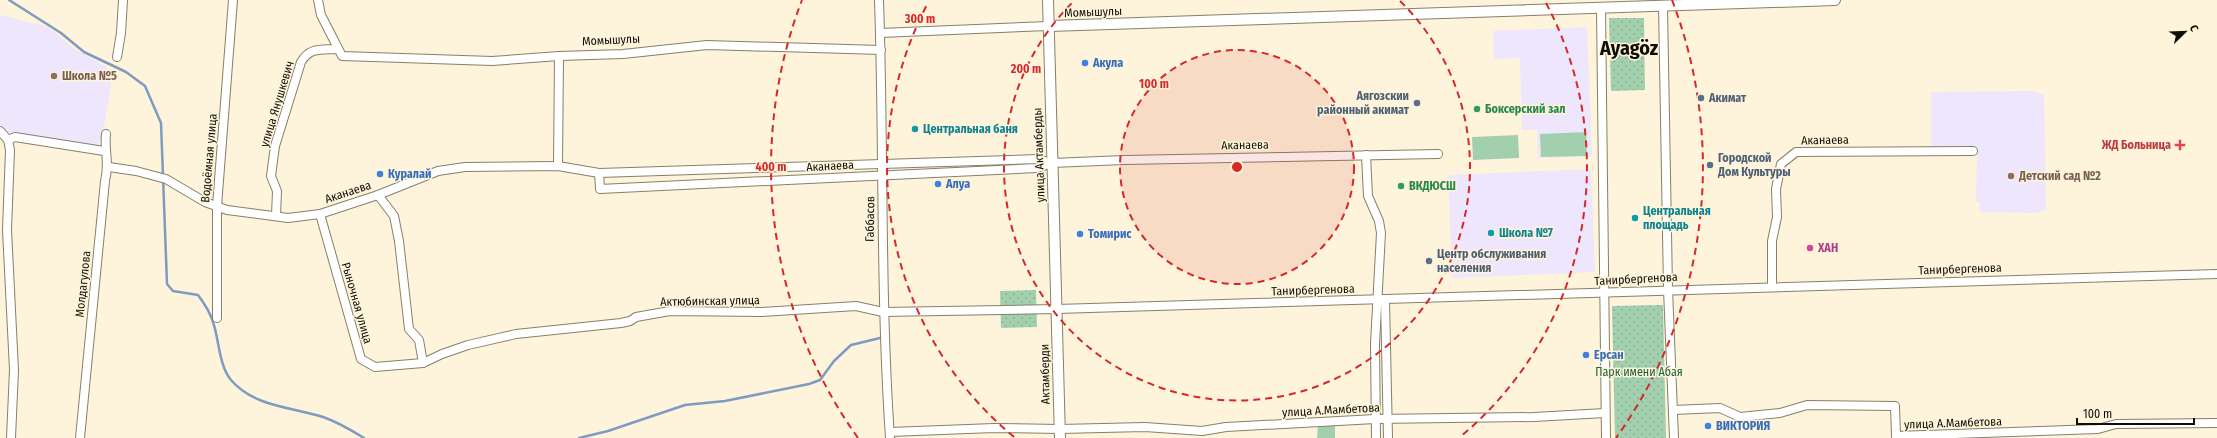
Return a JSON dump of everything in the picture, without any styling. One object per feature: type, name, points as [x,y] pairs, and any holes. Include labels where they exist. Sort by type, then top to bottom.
[{"type":"main road","name":"улица Актамберды","points":[[1048,0],[1057,309]]},
{"type":"main road","name":"Момышулы","points":[[1049,26],[1600,5],[1835,0]]},
{"type":"main road","name":"Актамберди","points":[[1057,309],[1060,434]]},
{"type":"street","points":[[117,57],[121,33],[123,0]]},
{"type":"street","name":"Водоёмная улица","points":[[217,318],[217,206],[233,0]]},
{"type":"street","points":[[318,0],[321,15],[340,53]]},
{"type":"street","name":"Габбасов","points":[[879,0],[883,164],[883,312],[886,406],[890,435]]},
{"type":"street","points":[[1663,3],[1668,289],[1674,438]]},
{"type":"street","points":[[1600,5],[1606,438]]},
{"type":"street","name":"Момышулы","points":[[880,33],[1049,26]]},
{"type":"street","name":"Момышулы","points":[[340,53],[492,61],[559,56],[623,54],[707,44],[881,50]]},
{"type":"street","name":"улица Янушкевич","points":[[276,216],[277,192],[271,176],[275,146],[301,62],[306,54],[316,50],[340,53]]},
{"type":"street","points":[[558,166],[559,56]]},
{"type":"street","points":[[0,132],[8,140],[10,150],[7,230],[14,370],[11,438]]},
{"type":"street","name":"Молдагулова","points":[[80,438],[105,180],[108,167],[104,151],[106,134]]},
{"type":"street","points":[[8,140],[15,137],[104,151]]},
{"type":"street","name":"Аканаева","points":[[1772,287],[1772,241],[1777,218],[1776,189],[1781,164],[1786,158],[1796,152],[1973,151]]},
{"type":"street","name":"Аканаева","points":[[599,173],[600,189],[1037,168],[1052,163],[1124,160],[1438,154]]},
{"type":"street","points":[[1366,155],[1368,196],[1379,221],[1381,233],[1376,300],[1376,438]]},
{"type":"street","name":"Аканаева","points":[[108,167],[163,178],[186,192],[227,210],[288,218],[320,214],[378,195],[438,171],[465,167],[558,166],[599,173],[1038,159],[1052,163]]},
{"type":"street","points":[[378,195],[394,216],[399,242],[409,329],[419,340],[423,363]]},
{"type":"street","name":"Рыночная улица","points":[[320,214],[361,359],[375,367],[423,363]]},
{"type":"street","name":"Танирбергенова","points":[[883,312],[1385,300],[1590,294],[1668,289],[2217,274]]},
{"type":"street","points":[[1385,300],[1388,438]]},
{"type":"street","name":"Актюбинская улица","points":[[423,363],[468,344],[516,334],[621,324],[636,317],[670,311],[762,312],[856,306],[883,312]]},
{"type":"street","name":"улица А.Мамбетова","points":[[1673,410],[1720,408],[1740,417],[1780,413],[1807,405],[1895,406],[1896,436],[2098,429],[2116,424],[2217,423]]},
{"type":"street","name":"улица А.Мамбетова","points":[[890,435],[994,428],[1060,434],[1145,427],[1202,431],[1226,427],[1376,419],[1534,417],[1605,413]]},
{"type":"shaded area","name":"Школа №5","points":[[0,15],[48,27],[76,50],[107,67],[111,85],[103,133],[97,147],[5,132],[0,125]]},
{"type":"shaded area","points":[[1587,27],[1592,156],[1538,158],[1537,130],[1522,130],[1520,58],[1494,59],[1493,31]]},
{"type":"shaded area","name":"Детский сад №2","points":[[2030,91],[2044,94],[2046,209],[2037,213],[1980,212],[1979,202],[1976,202],[1977,149],[1931,149],[1931,92]]},
{"type":"shaded area","points":[[1591,169],[1595,272],[1452,278],[1448,175]]},
{"type":"green space","points":[[1609,18],[1644,18],[1645,90],[1611,91]]},
{"type":"green space","points":[[1586,132],[1587,156],[1541,157],[1540,134]]},
{"type":"green space","points":[[1518,135],[1519,158],[1473,160],[1472,137]]},
{"type":"green space","points":[[1036,290],[1037,327],[1001,328],[1000,291]]},
{"type":"green space","name":"Парк имени Абая","points":[[1663,305],[1666,438],[1615,438],[1612,306]]},
{"type":"green space","points":[[1318,426],[1335,426],[1335,438],[1317,438]]},
{"type":"waterway","points":[[9,0],[61,33],[84,52],[126,72],[145,86],[161,123],[167,284],[173,291],[198,295],[209,311],[224,367],[231,380],[240,389],[262,401],[329,419],[364,438]]},
{"type":"waterway","points":[[579,438],[608,431],[685,405],[725,401],[809,384],[820,380],[834,361],[851,345],[880,338]]},
{"type":"place","name":"Акула","points":[[1085,63]]},
{"type":"place","name":"Школа №5","points":[[54,76]]},
{"type":"place","name":"Акимат","points":[[1701,98]]},
{"type":"place","name":"Аягозскии районный акимат","points":[[1417,103]]},
{"type":"place","name":"Боксерский зал","points":[[1477,109]]},
{"type":"place","name":"Центральная баня","points":[[915,129]]},
{"type":"place","name":"ЖД Больница","points":[[2180,145]]},
{"type":"place","name":"Городской Дом Культуры","points":[[1710,165]]},
{"type":"place","name":"Куралай","points":[[380,174]]},
{"type":"place","name":"Детский сад №2","points":[[2011,176]]},
{"type":"place","name":"Алуа","points":[[938,184]]},
{"type":"place","name":"ВКДЮСШ","points":[[1401,186]]},
{"type":"place","name":"Центральная площадь","points":[[1635,218]]},
{"type":"place","name":"Школа №7","points":[[1491,233]]},
{"type":"place","name":"Томирис","points":[[1080,234]]},
{"type":"place","name":"ХАН","points":[[1810,248]]},
{"type":"place","name":"Центр обслуживания населения","points":[[1429,261]]},
{"type":"place","name":"Ерсан","points":[[1586,355]]},
{"type":"place","name":"ВИКТОРИЯ","points":[[1708,426]]},
{"type":"district","name":"Ayagöz","points":[[1629,48]]}]
